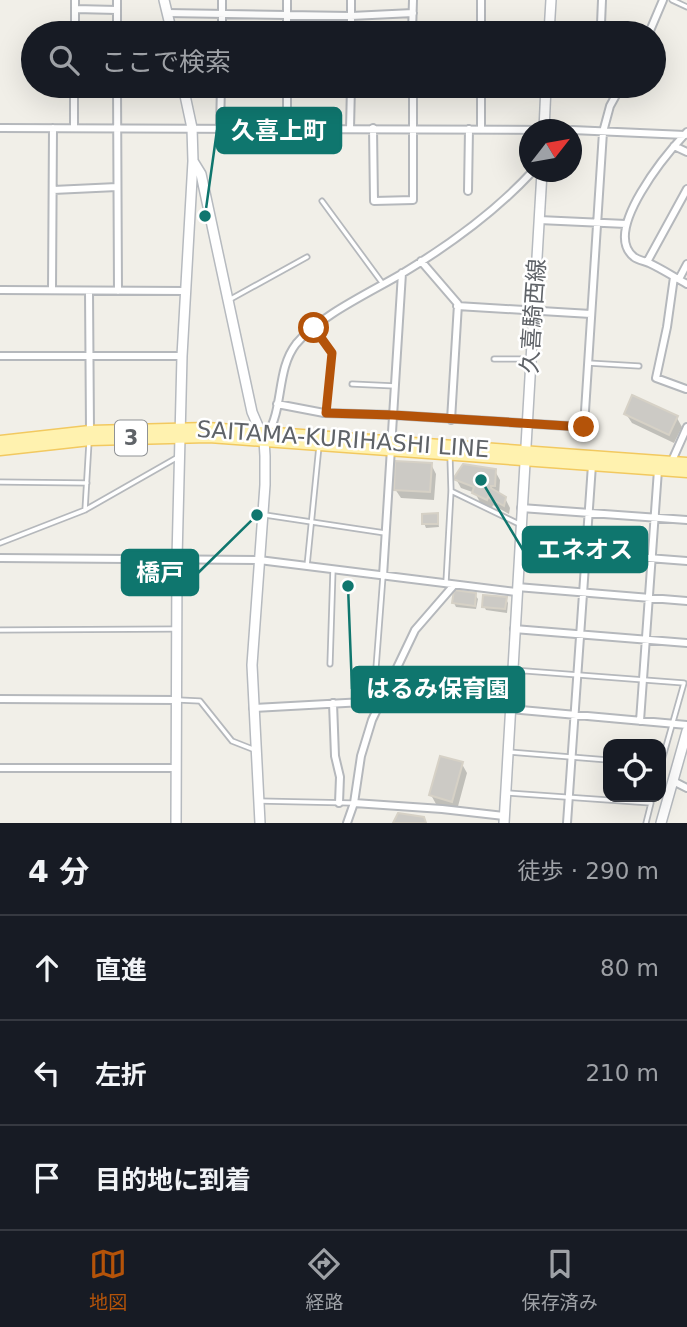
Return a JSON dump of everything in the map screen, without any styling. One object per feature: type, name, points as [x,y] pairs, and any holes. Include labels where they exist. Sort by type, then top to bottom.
[{"type":"main road","name":"SAITAMA-KURIHASHI LINE","points":[[0,441],[181,432],[263,435],[687,472]]},
{"type":"main road","name":"SAITAMA-KURIHASHI LINE","points":[[0,450],[90,435]]},
{"type":"main road","name":"SAITAMA-KURIHASHI LINE","points":[[263,435],[319,444],[391,446],[450,455],[687,463]]},
{"type":"street","points":[[75,0],[75,21]]},
{"type":"street","points":[[117,0],[117,21]]},
{"type":"street","points":[[164,0],[169,21]]},
{"type":"street","points":[[222,0],[222,21]]},
{"type":"street","points":[[287,0],[288,21]]},
{"type":"street","points":[[351,0],[351,21]]},
{"type":"street","points":[[412,21],[413,0]]},
{"type":"street","points":[[481,0],[481,21]]},
{"type":"street","points":[[550,21],[551,0]]},
{"type":"street","points":[[601,21],[602,0]]},
{"type":"street","points":[[654,21],[663,0]]},
{"type":"street","points":[[75,9],[117,10]]},
{"type":"street","points":[[167,13],[351,16],[412,13]]},
{"type":"street","points":[[74,98],[74,128]]},
{"type":"street","points":[[117,98],[118,291]]},
{"type":"street","points":[[176,823],[177,559],[182,356],[193,160],[192,128],[186,98]]},
{"type":"street","points":[[220,128],[221,98]]},
{"type":"street","points":[[287,98],[287,128]]},
{"type":"street","points":[[350,129],[351,98]]},
{"type":"street","points":[[373,128],[374,201],[413,200],[413,98]]},
{"type":"street","points":[[481,98],[481,129]]},
{"type":"street","points":[[544,119],[545,98]]},
{"type":"street","points":[[276,404],[326,413],[584,427],[603,132],[614,98]]},
{"type":"street","points":[[0,128],[519,129]]},
{"type":"street","points":[[52,290],[53,128]]},
{"type":"street","points":[[468,191],[469,129]]},
{"type":"street","points":[[582,131],[686,133]]},
{"type":"street","points":[[686,133],[653,174],[626,224],[625,241],[633,257],[687,284]]},
{"type":"street","points":[[674,146],[687,152]]},
{"type":"street","points":[[193,160],[201,174],[227,301],[263,435],[265,485],[252,665],[260,823]]},
{"type":"street","points":[[263,435],[272,426],[290,355],[298,342],[314,328],[485,218],[522,182]]},
{"type":"street","name":"久喜騎西線","points":[[504,820],[541,182]]},
{"type":"street","points":[[53,190],[117,187]]},
{"type":"street","points":[[647,262],[687,189]]},
{"type":"street","points":[[539,220],[626,224]]},
{"type":"street","points":[[421,261],[457,306],[451,420]]},
{"type":"street","points":[[687,264],[677,278],[656,378],[687,389]]},
{"type":"street","points":[[383,576],[402,273]]},
{"type":"street","points":[[0,290],[186,291]]},
{"type":"street","points":[[89,291],[90,435]]},
{"type":"street","points":[[457,306],[591,314]]},
{"type":"street","points":[[0,356],[182,356]]},
{"type":"street","points":[[640,721],[657,470],[673,462],[687,427]]},
{"type":"street","points":[[567,823],[593,465]]},
{"type":"street","points":[[522,509],[687,520]]},
{"type":"street","points":[[519,548],[687,561]]},
{"type":"street","points":[[0,558],[258,560],[454,585],[687,601]]},
{"type":"street","points":[[347,823],[372,720],[415,630],[454,585]]},
{"type":"street","points":[[514,629],[687,643]]},
{"type":"street","points":[[253,708],[511,694]]},
{"type":"street","points":[[0,699],[176,700]]},
{"type":"street","points":[[334,703],[335,756],[340,777],[340,803]]},
{"type":"street","points":[[510,709],[687,725]]},
{"type":"street","points":[[661,823],[687,731]]},
{"type":"street","points":[[0,768],[176,768]]},
{"type":"street","points":[[673,781],[687,788]]},
{"type":"street","points":[[354,803],[442,808],[486,814],[504,820]]},
{"type":"street","points":[[481,823],[486,814]]},
{"type":"lane","points":[[672,0],[687,7]]},
{"type":"lane","points":[[322,201],[383,284]]},
{"type":"lane","points":[[227,301],[307,257]]},
{"type":"lane","points":[[314,328],[332,353],[326,413]]},
{"type":"lane","points":[[494,359],[530,359]]},
{"type":"lane","points":[[588,363],[639,366]]},
{"type":"lane","points":[[352,384],[395,386]]},
{"type":"lane","points":[[85,510],[90,435]]},
{"type":"lane","points":[[307,566],[319,444]]},
{"type":"lane","points":[[446,584],[451,491],[450,455]]},
{"type":"lane","points":[[0,543],[85,510],[180,456]]},
{"type":"lane","points":[[0,482],[87,483]]},
{"type":"lane","points":[[451,491],[520,525]]},
{"type":"lane","points":[[262,515],[386,533]]},
{"type":"lane","points":[[330,664],[333,569]]},
{"type":"lane","points":[[375,681],[383,576]]},
{"type":"lane","points":[[0,631],[177,629]]},
{"type":"lane","points":[[512,670],[684,682],[666,744]]},
{"type":"lane","points":[[176,700],[201,701],[232,741],[255,750]]},
{"type":"lane","points":[[507,752],[603,760]]},
{"type":"lane","points":[[505,793],[651,803],[646,823]]},
{"type":"lane","points":[[258,801],[354,803]]},
{"type":"building","points":[[632,395],[678,416],[669,435],[624,414]]},
{"type":"building","points":[[395,461],[432,463],[430,492],[394,490]]},
{"type":"building","points":[[463,464],[496,469],[495,486],[491,488],[506,497],[504,506],[488,497],[487,500],[472,493],[474,487],[453,479]]},
{"type":"building","points":[[438,513],[438,524],[422,524],[422,514]]},
{"type":"building","points":[[454,590],[476,593],[475,606],[452,603]]},
{"type":"building","points":[[483,595],[507,597],[505,609],[482,607]]},
{"type":"building","points":[[440,756],[463,762],[452,802],[429,795]]},
{"type":"building","points":[[398,813],[424,817],[426,823],[393,823]]},
{"type":"place","name":"久喜上町","points":[[205,216]]},
{"type":"place","name":"エネオス","points":[[481,480]]},
{"type":"place","name":"橋戸","points":[[257,515]]},
{"type":"place","name":"はるみ保育園","points":[[348,586]]},
{"type":"route","points":[[314,328],[332,353],[326,413],[584,427]]}]
